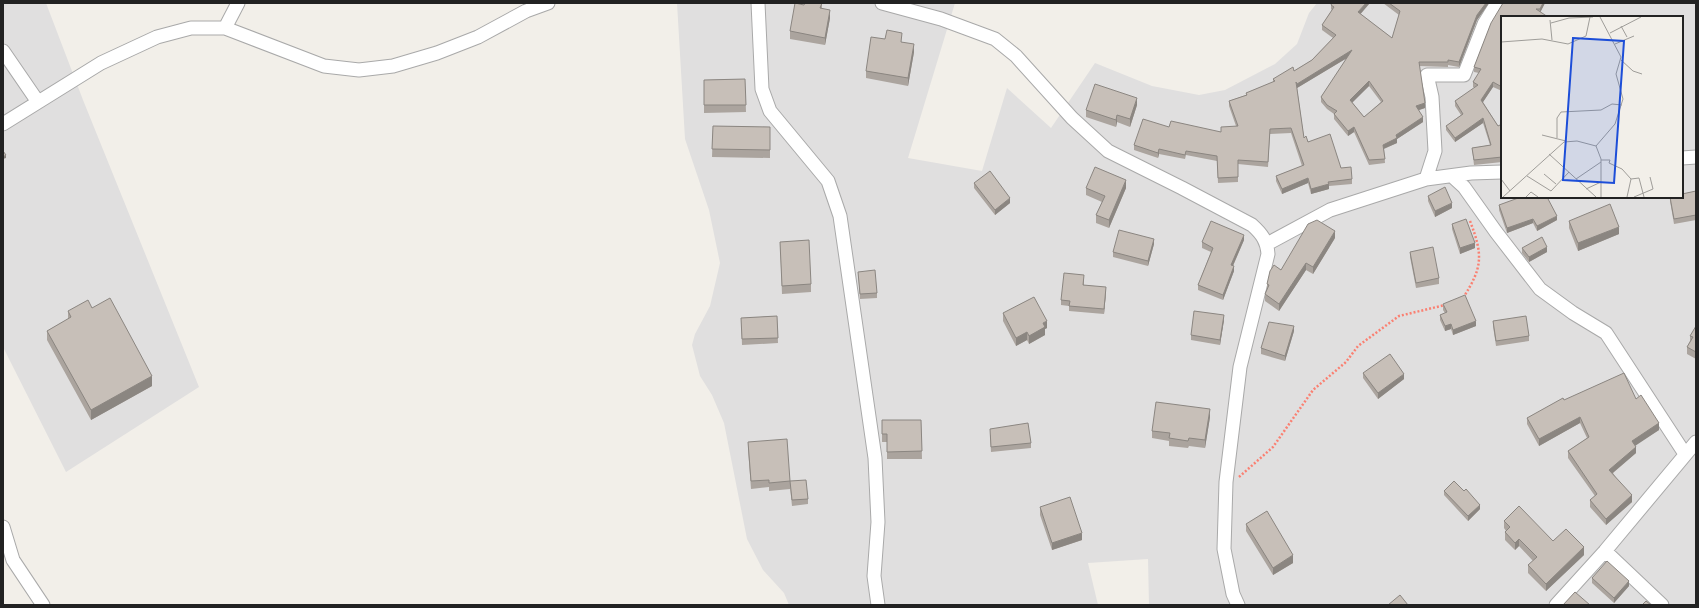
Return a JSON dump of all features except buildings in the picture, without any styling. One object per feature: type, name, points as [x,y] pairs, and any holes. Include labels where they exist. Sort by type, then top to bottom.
[{"type":"street","points":[[226,28],[238,3]]},
{"type":"street","points":[[3,124],[101,63],[157,37],[191,28],[226,28],[324,66],[359,70],[393,66],[436,53],[478,36],[526,11],[548,3]]},
{"type":"street","points":[[758,3],[762,89],[770,111],[828,181],[840,216],[874,458],[878,522],[874,576],[878,605]]},
{"type":"street","points":[[882,3],[941,19],[995,39],[1016,56],[1072,118],[1108,151],[1182,188],[1252,226],[1262,234],[1267,244],[1268,254],[1240,367],[1226,482],[1224,549],[1233,594],[1238,605]]},
{"type":"street","points":[[1426,179],[1435,151],[1432,97],[1427,75],[1464,75],[1484,24],[1497,3]]},
{"type":"street","points":[[3,51],[38,102]]},
{"type":"street","points":[[1683,158],[1696,157]]},
{"type":"street","points":[[1267,244],[1330,210],[1426,179],[1501,172]]},
{"type":"street","points":[[1452,176],[1464,187],[1496,232],[1540,288],[1573,313],[1606,333],[1685,454]]},
{"type":"street","points":[[1556,605],[1605,551],[1696,442]]},
{"type":"street","points":[[3,527],[13,560],[43,605]]},
{"type":"street","points":[[1605,551],[1662,605]]},
{"type":"path","points":[[1456,301],[1463,298],[1474,280],[1479,262],[1479,244],[1468,216]]},
{"type":"path","points":[[1226,482],[1242,476],[1273,447],[1313,390],[1346,362],[1358,346],[1398,316],[1449,304]]},
{"type":"shaded area","points":[[3,3],[46,3],[83,100],[199,387],[66,472],[3,347]]},
{"type":"shaded area","points":[[677,3],[955,3],[908,158],[982,171],[1007,88],[1051,128],[1095,63],[1152,86],[1199,95],[1225,90],[1275,64],[1297,44],[1309,13],[1317,3],[1696,3],[1696,605],[1149,605],[1148,559],[1088,563],[1098,605],[789,605],[784,593],[763,570],[747,539],[724,423],[712,395],[700,376],[692,345],[695,334],[710,306],[720,263],[709,210],[685,139]]}]
